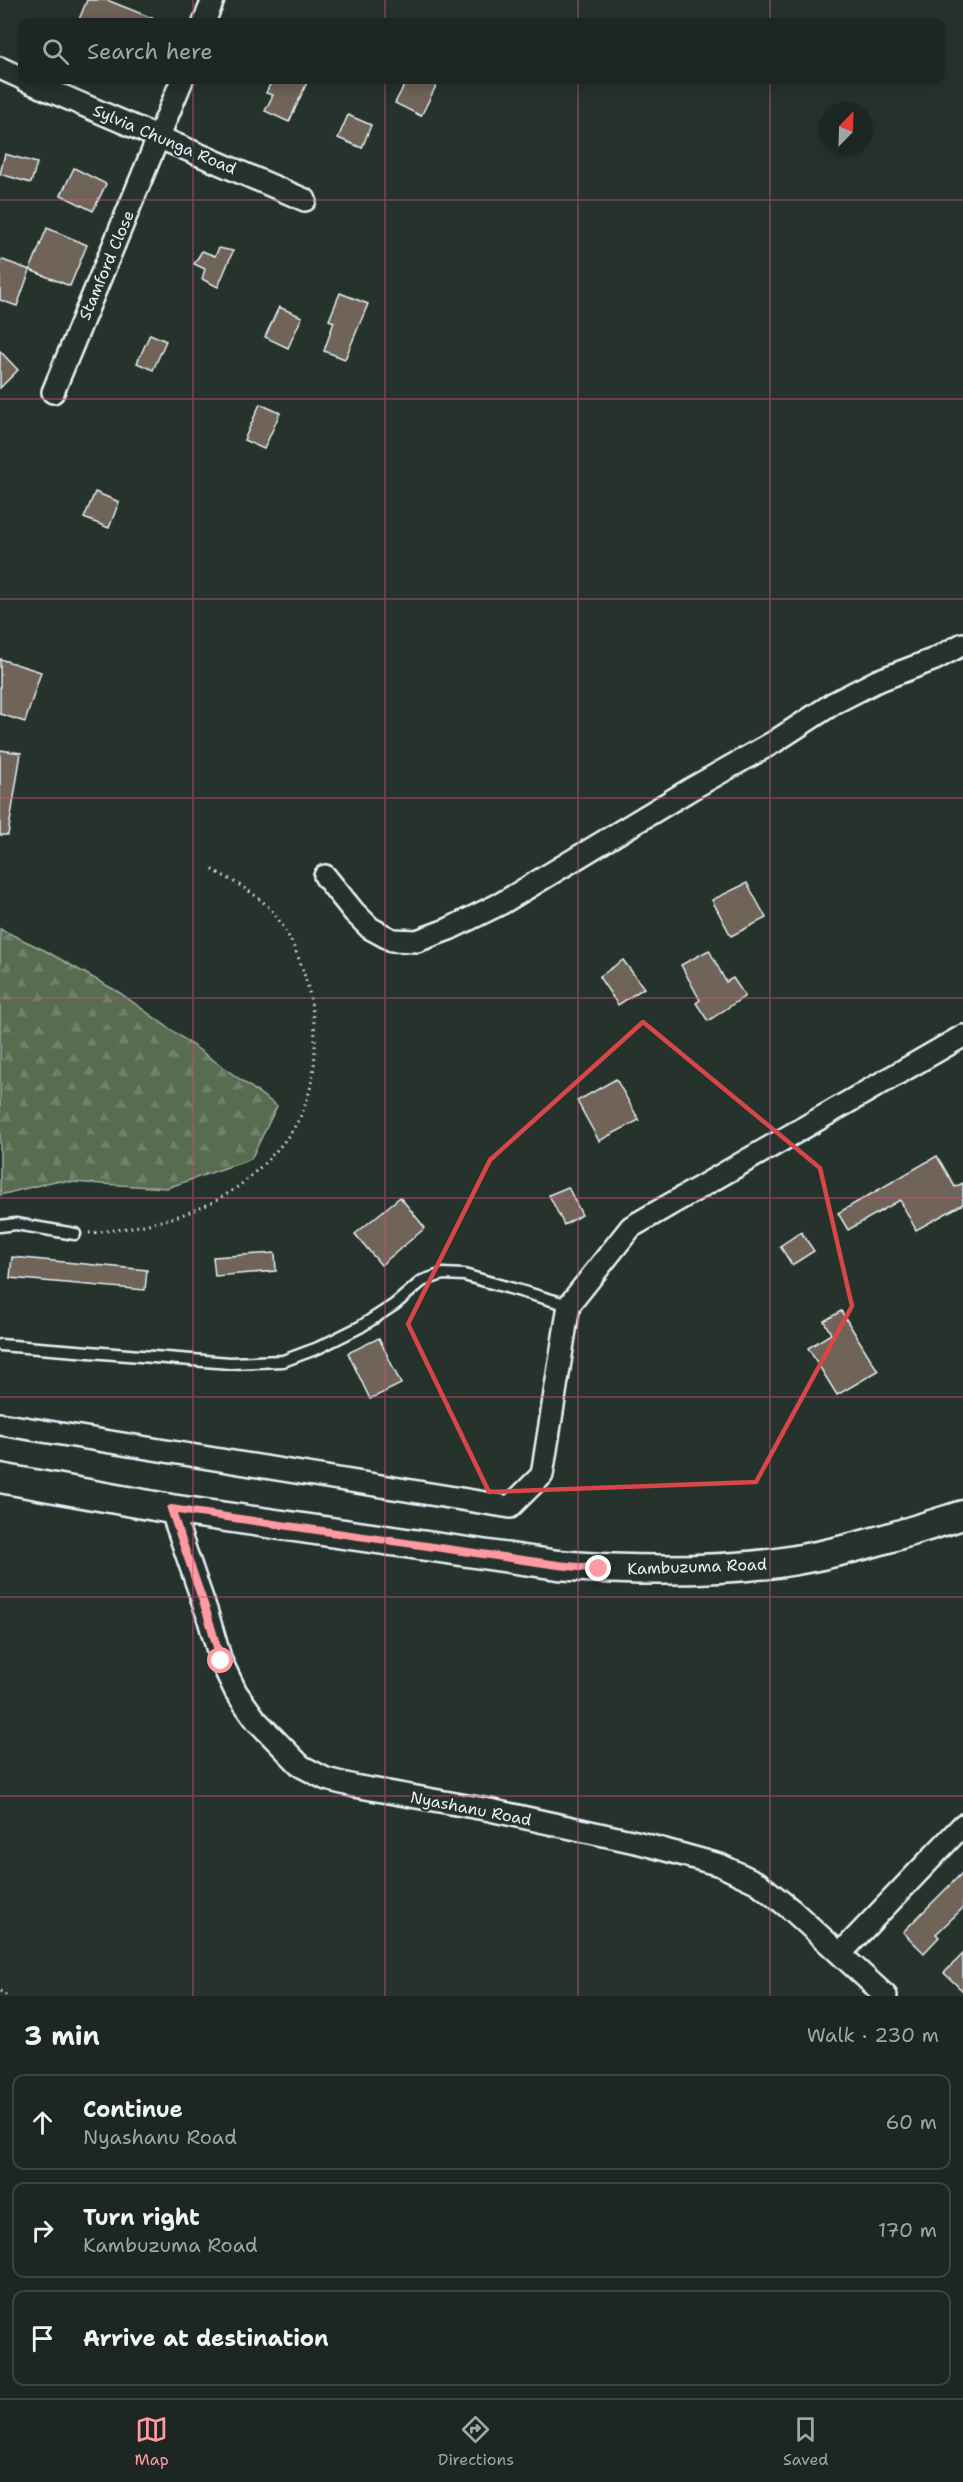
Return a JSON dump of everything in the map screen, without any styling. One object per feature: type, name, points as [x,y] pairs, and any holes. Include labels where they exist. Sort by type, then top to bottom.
[{"type":"main road","name":"Kambuzuma Road","points":[[0,1478],[171,1509],[558,1565],[641,1570],[728,1568],[778,1563],[846,1550],[963,1515]]},
{"type":"street","points":[[206,18],[213,0]]},
{"type":"street","name":"Sylvia Chunga Road","points":[[0,68],[18,76]]},
{"type":"street","name":"Sylvia Chunga Road","points":[[35,84],[159,138],[229,165],[305,200]]},
{"type":"street","name":"Stamford Close","points":[[53,392],[180,84]]},
{"type":"street","points":[[325,876],[370,928],[392,940],[417,941],[502,903],[691,789],[774,742],[834,703],[877,681],[935,659],[963,644]]},
{"type":"street","points":[[0,1424],[510,1507],[542,1475],[569,1305],[632,1227],[963,1036]]},
{"type":"street","name":"Nyashanu Road","points":[[171,1509],[221,1661],[236,1692],[256,1720],[301,1766],[326,1779],[354,1786],[490,1810],[617,1838],[720,1865],[758,1883],[841,1953],[886,1996]]},
{"type":"street","points":[[841,1953],[963,1825]]},
{"type":"lane","points":[[0,1226],[16,1224],[75,1234]]},
{"type":"lane","points":[[0,1345],[230,1363],[283,1361],[318,1348],[360,1327],[394,1305],[423,1281],[443,1274],[465,1275],[569,1305]]},
{"type":"path","points":[[75,1234],[157,1222],[197,1209],[239,1185],[281,1146],[302,1113],[314,1070],[314,1011],[295,951],[276,915],[250,892],[210,868]]},
{"type":"path","points":[[0,1991],[7,1996]]},
{"type":"highlighted area","points":[[643,1022],[820,1168],[852,1306],[756,1482],[489,1492],[408,1324],[490,1160]]},
{"type":"green space","points":[[0,929],[44,950],[120,993],[277,1106],[251,1159],[167,1188],[55,1181],[0,1195]]},
{"type":"building","points":[[87,0],[107,0],[152,18],[80,18]]},
{"type":"building","points":[[270,84],[306,84],[289,122],[265,111],[273,95],[266,93]]},
{"type":"building","points":[[405,84],[437,84],[421,116],[395,103]]},
{"type":"building","points":[[348,115],[371,125],[362,148],[338,138]]},
{"type":"building","points":[[5,154],[37,163],[31,183],[0,174]]},
{"type":"building","points":[[74,168],[106,184],[93,211],[61,195]]},
{"type":"building","points":[[47,228],[87,245],[70,286],[30,270]]},
{"type":"building","points":[[219,248],[233,251],[218,287],[202,279],[205,269],[194,264],[202,251],[215,256]]},
{"type":"building","points":[[0,259],[30,270],[17,306],[0,300]]},
{"type":"building","points":[[340,293],[368,304],[345,359],[324,351],[334,322],[329,320]]},
{"type":"building","points":[[279,307],[302,317],[288,348],[265,337]]},
{"type":"building","points":[[150,334],[166,341],[153,370],[137,363]]},
{"type":"building","points":[[0,351],[18,370],[0,388]]},
{"type":"building","points":[[260,404],[280,413],[264,449],[244,440]]},
{"type":"building","points":[[95,492],[119,502],[109,528],[84,518]]},
{"type":"building","points":[[0,659],[41,672],[25,722],[0,714]]},
{"type":"building","points":[[0,750],[21,753],[8,835],[0,835]]},
{"type":"building","points":[[747,883],[766,918],[731,936],[712,900]]},
{"type":"building","points":[[709,950],[726,982],[733,978],[745,996],[708,1021],[696,1003],[700,1000],[681,965]]},
{"type":"building","points":[[623,960],[644,988],[618,1005],[599,977]]},
{"type":"building","points":[[616,1079],[639,1120],[599,1141],[577,1101]]},
{"type":"building","points":[[937,1156],[955,1187],[963,1183],[963,1204],[916,1230],[900,1200],[848,1230],[838,1213]]},
{"type":"building","points":[[568,1187],[582,1215],[564,1225],[549,1195]]},
{"type":"building","points":[[400,1197],[425,1228],[381,1265],[355,1234]]},
{"type":"building","points":[[801,1232],[814,1251],[792,1265],[780,1246]]},
{"type":"building","points":[[275,1253],[276,1271],[215,1276],[213,1257]]},
{"type":"building","points":[[12,1257],[147,1270],[145,1290],[10,1278]]},
{"type":"building","points":[[841,1311],[878,1371],[837,1395],[808,1348],[831,1334],[824,1321]]},
{"type":"building","points":[[379,1338],[401,1384],[370,1399],[348,1353]]},
{"type":"building","points":[[963,1872],[963,1908],[936,1934],[939,1937],[924,1953],[903,1932]]},
{"type":"building","points":[[963,1954],[963,1991],[944,1973]]},
{"type":"route","points":[[221,1661],[171,1509],[599,1569]]}]
